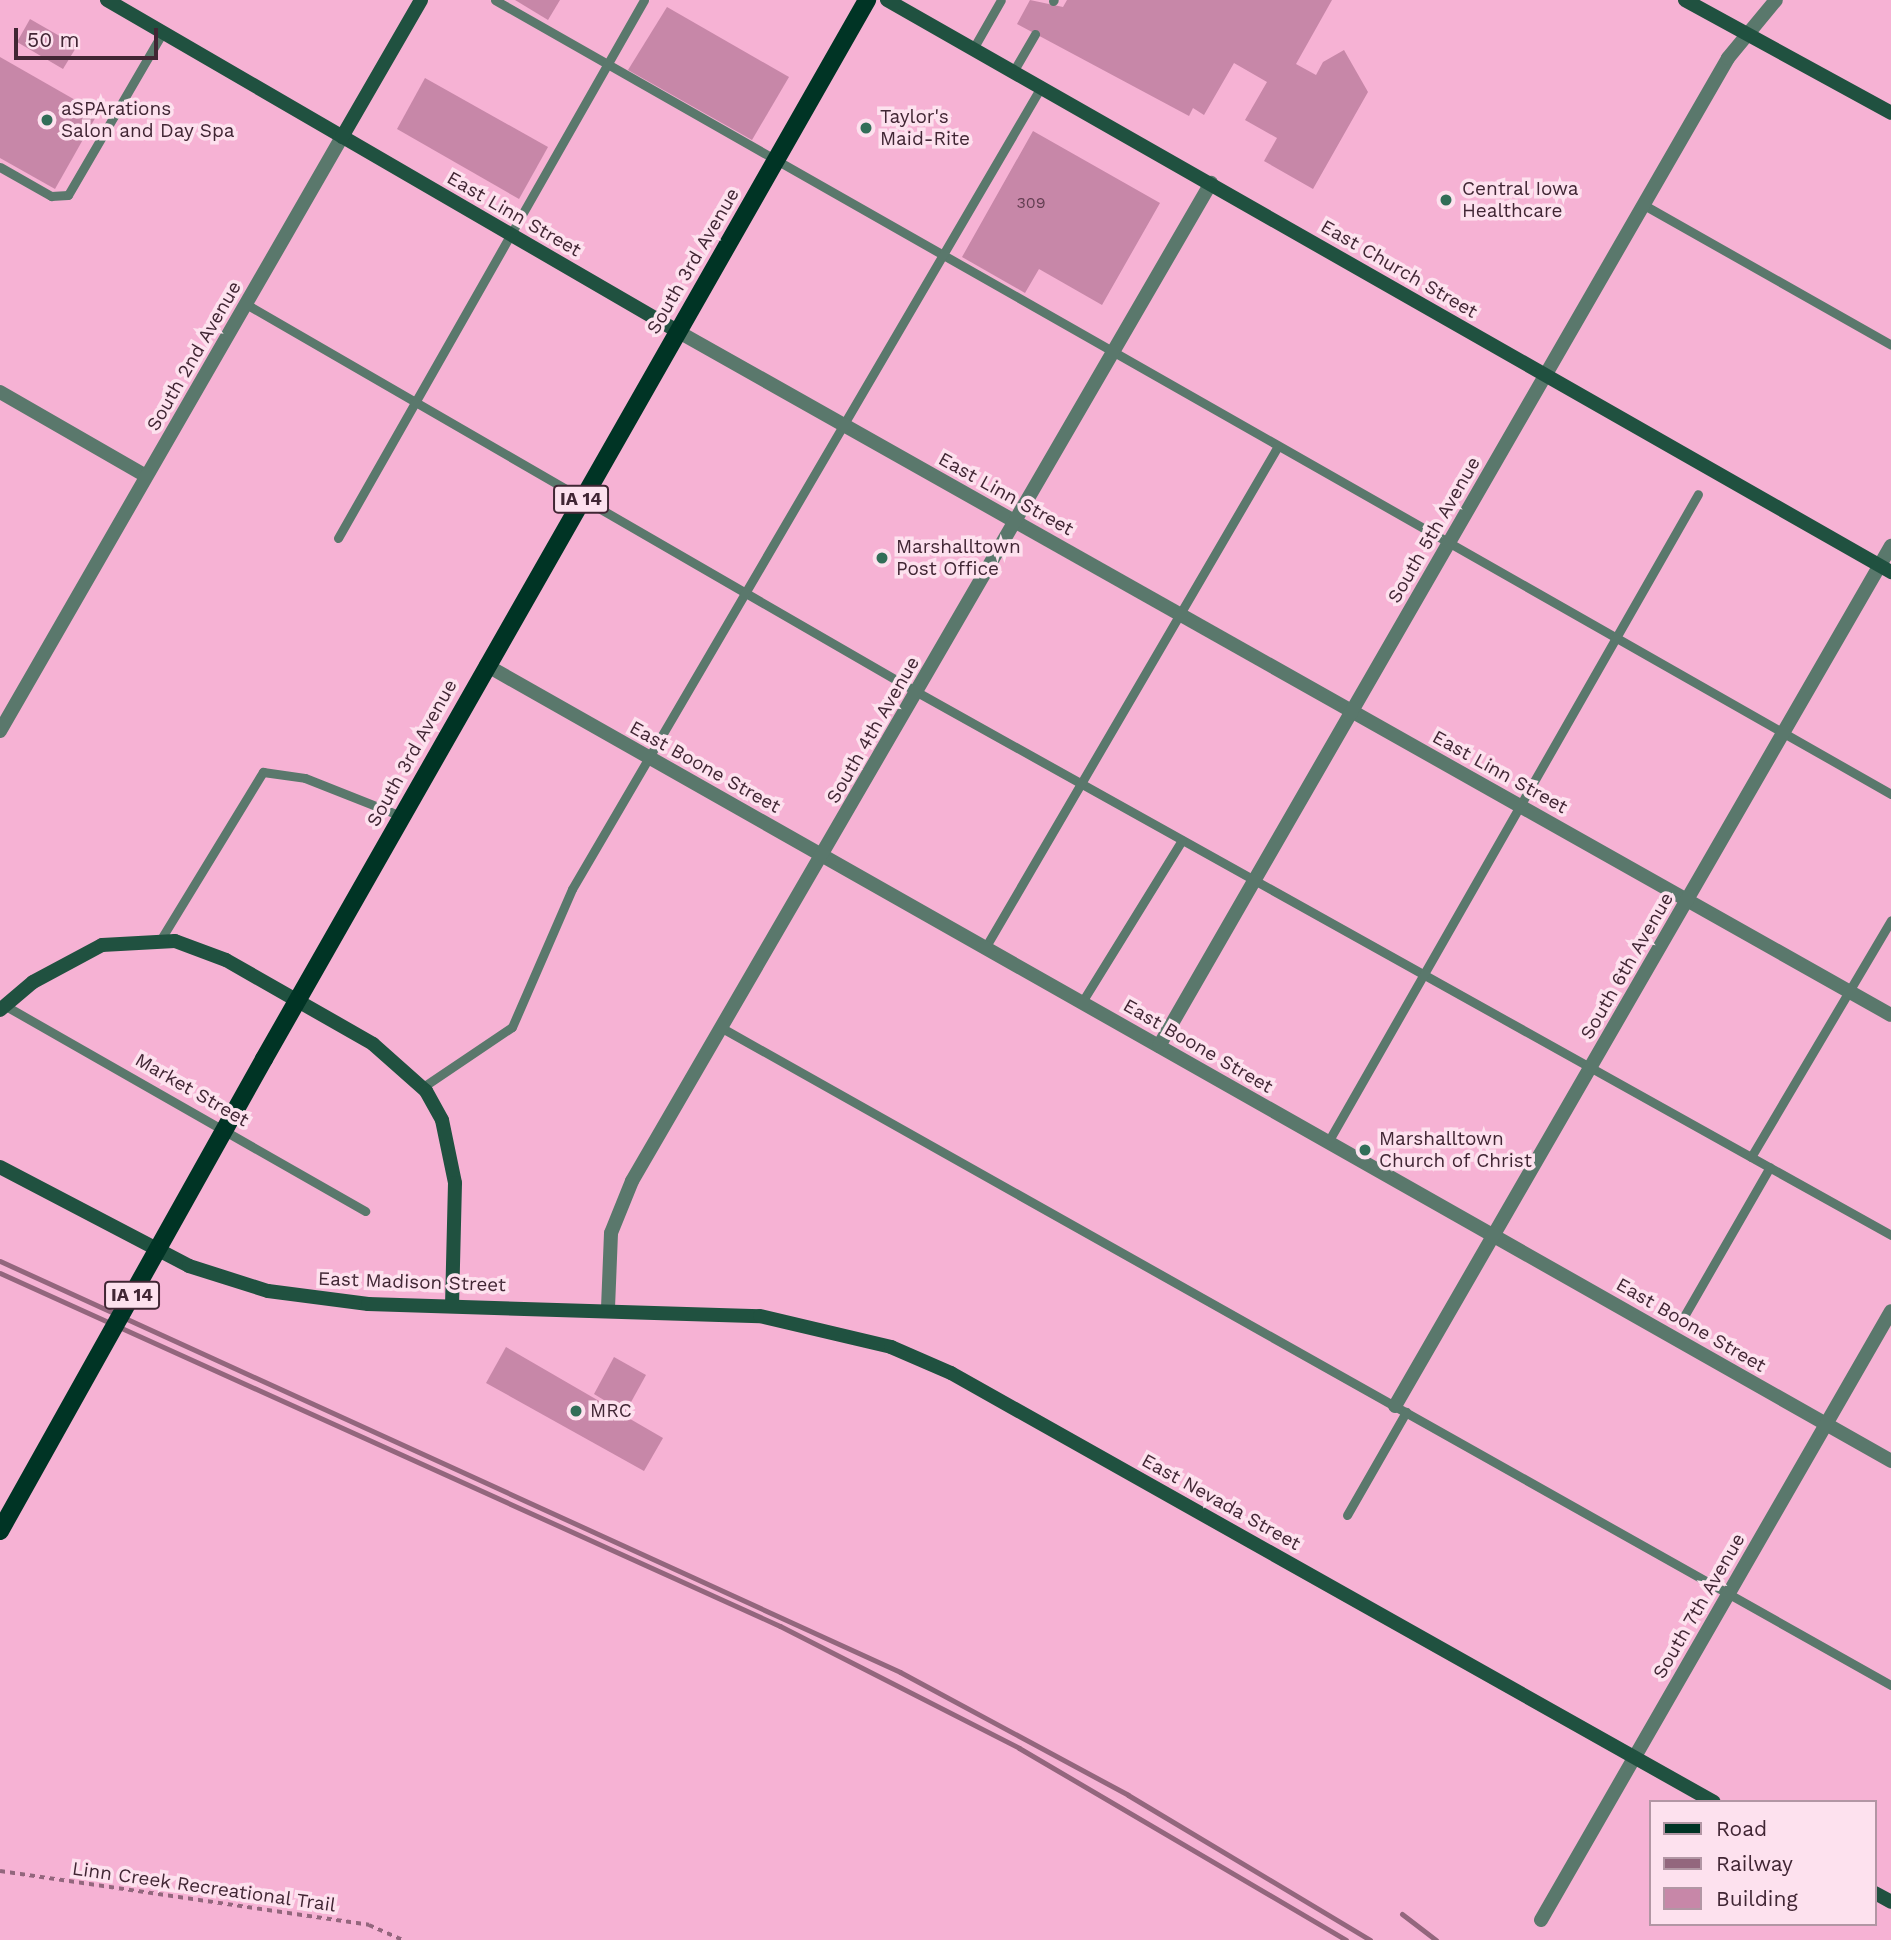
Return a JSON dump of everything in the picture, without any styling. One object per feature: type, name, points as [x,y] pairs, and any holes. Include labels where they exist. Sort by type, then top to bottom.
[{"type":"main road","name":"East Linn Street","points":[[107,0],[677,331]]},
{"type":"main road","name":"South 2nd Avenue","points":[[342,137],[421,0]]},
{"type":"main road","name":"South 3rd Avenue","points":[[0,1531],[486,665],[867,0]]},
{"type":"main road","name":"East Church Street","points":[[887,0],[1885,569]]},
{"type":"main road","points":[[1685,0],[1746,36],[1891,113]]},
{"type":"main road","points":[[2,1005],[102,945],[162,939],[206,950],[373,1044],[423,1087],[452,1153],[452,1304]]},
{"type":"main road","name":"East Madison Street","points":[[0,1167],[133,1240],[230,1281],[318,1299],[684,1310]]},
{"type":"main road","name":"East Nevada Street","points":[[684,1310],[828,1329],[951,1373],[1710,1800]]},
{"type":"street","name":"South 5th Avenue","points":[[1159,1046],[1644,205],[1746,36],[1776,0]]},
{"type":"street","name":"South 2nd Avenue","points":[[0,731],[342,137]]},
{"type":"street","name":"South 4th Avenue","points":[[608,1308],[611,1233],[632,1181],[1211,183]]},
{"type":"street","name":"East Linn Street","points":[[677,331],[1891,1014]]},
{"type":"street","points":[[0,392],[146,477]]},
{"type":"street","name":"South 6th Avenue","points":[[1400,1409],[1492,1235],[1783,733],[1885,569],[1891,545]]},
{"type":"street","name":"East Boone Street","points":[[486,665],[1891,1461]]},
{"type":"street","name":"South 7th Avenue","points":[[1541,1920],[1891,1311]]},
{"type":"lane","points":[[495,0],[1891,794]]},
{"type":"lane","points":[[338,538],[513,236],[643,0]]},
{"type":"lane","points":[[973,49],[1001,0]]},
{"type":"lane","points":[[0,167],[51,195],[68,195],[163,32]]},
{"type":"lane","points":[[1013,72],[1035,34]]},
{"type":"lane","points":[[423,1087],[512,1027],[572,889],[652,759],[1041,87]]},
{"type":"lane","points":[[1644,205],[1891,345]]},
{"type":"lane","points":[[246,304],[415,405],[917,692],[1891,1235]]},
{"type":"lane","points":[[985,948],[1278,446]]},
{"type":"lane","points":[[1328,1142],[1698,494]]},
{"type":"lane","points":[[162,939],[263,772],[305,778],[401,816]]},
{"type":"lane","points":[[1082,1002],[1182,840]]},
{"type":"lane","points":[[1751,1157],[1891,920]]},
{"type":"lane","name":"Market Street","points":[[2,1005],[365,1211]]},
{"type":"lane","points":[[722,1028],[1891,1685]]},
{"type":"lane","points":[[1684,1318],[1770,1167]]},
{"type":"lane","points":[[1347,1515],[1400,1409]]},
{"type":"path","name":"Linn Creek Recreational Trail","points":[[0,1871],[369,1925],[402,1940]]},
{"type":"building","points":[[515,0],[560,0],[548,20]]},
{"type":"building","points":[[1030,0],[1063,7],[1067,0],[1332,0],[1296,64],[1316,75],[1323,62],[1344,50],[1368,92],[1313,189],[1264,161],[1277,138],[1245,120],[1267,82],[1234,63],[1204,115],[1193,108],[1189,116],[1017,24]]},
{"type":"building","points":[[667,7],[789,77],[752,140],[628,70]]},
{"type":"building","points":[[30,19],[77,46],[63,69],[17,42]]},
{"type":"building","name":"aSPArations Salon and Day Spa","points":[[0,57],[98,113],[55,189],[0,158]]},
{"type":"building","points":[[425,78],[548,147],[519,199],[397,129]]},
{"type":"building","points":[[1033,131],[1160,203],[1102,305],[1039,269],[1025,293],[962,257]]},
{"type":"building","name":"MRC","points":[[506,1347],[663,1438],[644,1471],[486,1383]]},
{"type":"building","name":"MRC","points":[[614,1357],[646,1375],[625,1413],[594,1394]]},
{"type":"railway","points":[[0,1261],[900,1672],[1128,1795],[1370,1940]]},
{"type":"railway","points":[[0,1273],[780,1626],[1019,1748],[1346,1940]]},
{"type":"railway","points":[[1402,1914],[1436,1940]]},
{"type":"place","name":"aSPArations Salon and Day Spa","points":[[47,120]]},
{"type":"place","name":"Taylor's Maid-Rite","points":[[866,128]]},
{"type":"place","name":"Central Iowa Healthcare","points":[[1446,200]]},
{"type":"place","name":"Marshalltown Post Office","points":[[882,558]]},
{"type":"place","name":"Marshalltown Church of Christ","points":[[1365,1150]]},
{"type":"place","name":"MRC","points":[[576,1411]]}]
